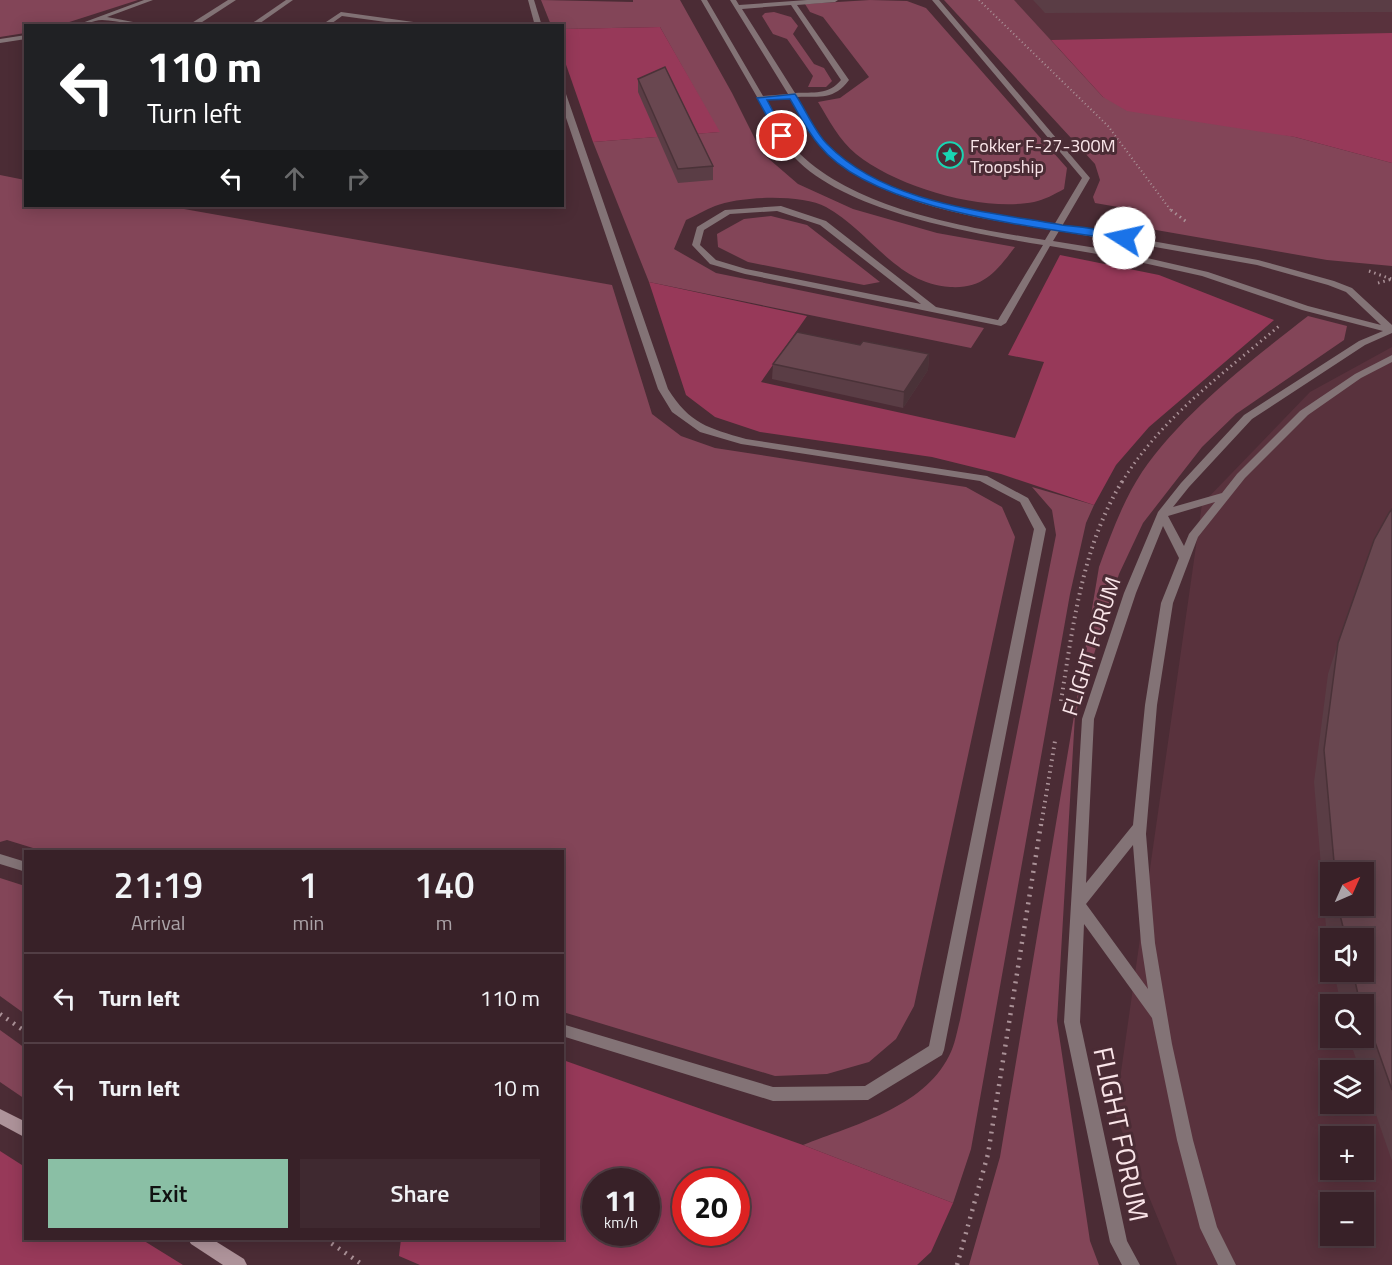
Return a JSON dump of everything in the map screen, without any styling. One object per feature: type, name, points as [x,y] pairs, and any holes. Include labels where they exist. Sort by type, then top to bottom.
[{"type":"main road","points":[[0,1116],[24,1130]]},
{"type":"main road","points":[[199,1240],[238,1265]]},
{"type":"street","points":[[82,24],[150,0]]},
{"type":"street","points":[[193,24],[232,0]]},
{"type":"street","points":[[254,24],[290,0]]},
{"type":"street","points":[[531,0],[538,24]]},
{"type":"street","points":[[704,0],[782,136],[798,157],[824,177],[859,196],[901,212],[947,223],[1120,255],[1205,274],[1305,308],[1392,330]]},
{"type":"street","points":[[735,3],[835,0]]},
{"type":"street","points":[[933,309],[823,223],[778,208],[728,212],[700,229],[696,245],[713,262],[745,271],[933,309],[1001,322],[1086,178],[935,0]]},
{"type":"street","points":[[735,3],[822,144],[845,164],[878,183],[919,199],[1258,263],[1331,283],[1349,290],[1392,330]]},
{"type":"street","points":[[761,98],[828,93],[837,90],[845,80],[793,3]]},
{"type":"street","points":[[326,24],[341,14],[414,24]]},
{"type":"street","points":[[99,18],[139,24]]},
{"type":"street","points":[[388,24],[392,21]]},
{"type":"street","points":[[0,42],[24,37]]},
{"type":"street","points":[[564,100],[663,389],[676,410],[704,430],[745,442],[982,478],[1024,500],[1040,529],[936,1050],[868,1093],[773,1094],[564,1031]]},
{"type":"street","name":"FLIGHT FORUM","points":[[1131,1265],[1119,1242],[1072,1022],[1088,719],[1130,593],[1162,514],[1185,485],[1248,417],[1362,343],[1392,330]]},
{"type":"street","points":[[1227,1265],[1209,1228],[1185,1140],[1160,1017],[1148,943],[1140,825],[1151,705],[1167,603],[1193,536],[1241,476],[1304,413],[1358,376],[1392,358]]},
{"type":"street","points":[[1184,558],[1162,514],[1226,495]]},
{"type":"street","points":[[1140,825],[1078,904],[1160,1017]]},
{"type":"street","points":[[0,859],[24,866]]},
{"type":"path","points":[[979,0],[1108,126],[1171,211],[1191,225]]},
{"type":"path","points":[[1362,268],[1392,279]]},
{"type":"path","points":[[0,1014],[24,1031]]},
{"type":"path","points":[[326,1240],[363,1265]]},
{"type":"shaded area","points":[[0,0],[138,0],[63,24],[24,24],[24,33],[0,37]]},
{"type":"shaded area","points":[[541,0],[633,2],[633,0],[680,0],[732,93],[762,153],[798,184],[853,209],[937,233],[1015,247],[995,271],[980,282],[961,287],[931,284],[899,267],[842,217],[826,207],[787,198],[755,198],[726,203],[686,220],[674,249],[716,273],[984,328],[971,348],[649,282],[593,142],[719,132],[660,27],[564,29],[564,24],[551,24]]},
{"type":"shaded area","points":[[870,0],[907,1],[926,8],[1067,168],[1064,189],[1034,202],[1013,204],[965,200],[894,177],[856,154],[835,130],[818,102],[840,98],[869,77],[823,17],[810,12],[805,4]]},
{"type":"shaded area","points":[[944,0],[1014,0],[1103,97],[1295,137],[1392,163],[1392,266],[1327,260],[1139,227],[1141,211],[1095,203],[1093,197],[1100,180],[1095,164]]},
{"type":"shaded area","points":[[1005,0],[1392,0],[1392,43],[1052,48]]},
{"type":"shaded area","points":[[774,12],[791,17],[798,26],[793,34],[814,64],[824,68],[832,81],[826,87],[808,87],[813,76],[787,39],[773,34],[762,16],[765,13]]},
{"type":"shaded area","points":[[660,27],[720,132],[593,142],[564,59],[564,29]]},
{"type":"shaded area","points":[[1392,33],[1392,163],[1295,137],[1127,111],[1103,97],[1051,40]]},
{"type":"shaded area","points":[[0,175],[24,180],[24,207],[173,207],[612,285],[652,414],[681,436],[715,448],[966,487],[1002,507],[1015,537],[914,1006],[896,1039],[869,1062],[827,1074],[775,1076],[564,1012],[564,850],[40,850],[7,840],[0,842]]},
{"type":"shaded area","points":[[771,216],[807,225],[880,282],[864,285],[748,262],[718,247],[717,234],[744,219]]},
{"type":"shaded area","points":[[1060,255],[1159,275],[1274,320],[1149,427],[1116,465],[1094,505],[1001,474],[932,457],[760,432],[715,417],[686,395],[649,282],[807,316],[761,382],[1015,438],[1044,362],[1008,355]]},
{"type":"shaded area","points":[[1308,316],[1347,326],[1344,340],[1236,414],[1202,447],[1143,523],[1119,574],[1075,715],[1057,1021],[1090,1241],[1099,1265],[969,1265],[1000,1157],[1099,567],[1129,494],[1158,450],[1219,388]]},
{"type":"shaded area","points":[[1392,347],[1392,1265],[1177,1265],[1115,1114],[1202,504],[1310,392]]},
{"type":"shaded area","points":[[1032,487],[1094,505],[1086,523],[1070,594],[971,1149],[953,1203],[803,1145],[864,1122],[905,1102],[937,1074],[953,1047],[1056,535],[1052,510]]},
{"type":"shaded area","points":[[0,878],[24,886],[24,1013],[0,996]]},
{"type":"shaded area","points":[[0,1030],[24,1047],[24,1098],[0,1082]]},
{"type":"shaded area","points":[[564,1060],[803,1145],[953,1203],[931,1252],[917,1265],[420,1265],[399,1256],[401,1240],[564,1240]]},
{"type":"shaded area","points":[[0,1151],[24,1166],[24,1240],[143,1240],[183,1265],[0,1265]]},
{"type":"building","points":[[665,67],[713,166],[678,169],[638,79]]},
{"type":"building","points":[[797,332],[860,345],[863,341],[929,354],[904,392],[773,364]]},
{"type":"building","points":[[1392,509],[1392,1090],[1374,1039],[1374,994],[1358,994],[1355,982],[1374,982],[1374,928],[1343,928],[1340,916],[1374,916],[1374,862],[1334,862],[1324,750],[1338,643],[1374,540]]},
{"type":"place","name":"Fokker F-27-300M Troopship","points":[[950,155]]},
{"type":"route","points":[[782,136],[761,98],[792,96],[822,144],[845,164],[878,183],[919,199],[969,211],[1124,238]]}]
